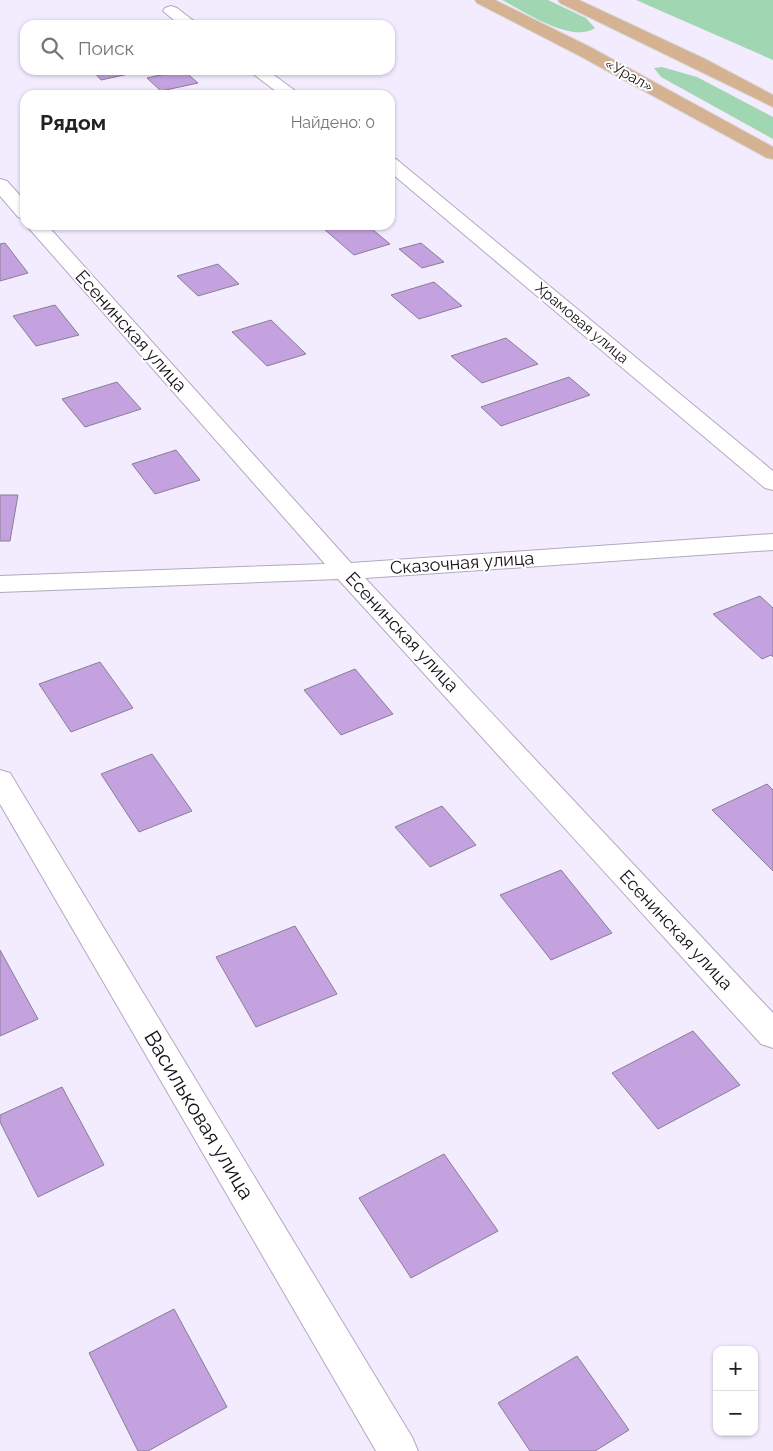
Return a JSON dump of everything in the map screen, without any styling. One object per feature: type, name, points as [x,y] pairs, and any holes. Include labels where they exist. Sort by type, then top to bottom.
[{"type":"main road","name":"«Урал»","points":[[483,0],[592,40],[773,154]]},
{"type":"main road","points":[[566,0],[699,63],[773,102]]},
{"type":"main road","points":[[592,40],[616,36],[638,44],[773,113]]},
{"type":"street","points":[[171,11],[184,20]]},
{"type":"street","points":[[263,75],[285,90]]},
{"type":"street","name":"Храмовая улица","points":[[395,167],[773,483]]},
{"type":"street","points":[[0,185],[20,207]]},
{"type":"street","name":"Есенинская улица","points":[[40,230],[345,571],[773,1035]]},
{"type":"street","name":"Сказочная улица","points":[[0,584],[345,571],[773,542]]},
{"type":"street","name":"Васильковая улица","points":[[0,780],[398,1451]]},
{"type":"green space","points":[[502,0],[548,0],[586,18],[595,28],[585,32],[561,29],[535,18]]},
{"type":"green space","points":[[636,0],[773,0],[773,60]]},
{"type":"green space","points":[[662,67],[697,77],[773,117],[773,139],[661,77],[654,68]]},
{"type":"building","points":[[96,75],[124,75],[101,80]]},
{"type":"building","points":[[160,75],[189,75],[198,83],[160,90],[147,78]]},
{"type":"building","points":[[325,230],[373,230],[390,244],[354,255]]},
{"type":"building","points":[[5,243],[28,273],[0,281],[0,244]]},
{"type":"building","points":[[421,243],[444,262],[422,268],[399,249]]},
{"type":"building","points":[[218,264],[239,284],[198,296],[177,276]]},
{"type":"building","points":[[434,282],[462,306],[419,319],[391,295]]},
{"type":"building","points":[[55,305],[79,335],[36,346],[13,316]]},
{"type":"building","points":[[271,320],[306,354],[267,366],[232,332]]},
{"type":"building","points":[[506,338],[538,364],[482,383],[451,356]]},
{"type":"building","points":[[569,377],[590,395],[501,426],[481,407]]},
{"type":"building","points":[[117,382],[141,409],[85,427],[62,399]]},
{"type":"building","points":[[176,450],[200,480],[155,494],[132,464]]},
{"type":"building","points":[[0,495],[18,495],[10,541],[0,541]]},
{"type":"building","points":[[760,596],[773,608],[773,657],[771,655],[762,659],[713,614]]},
{"type":"building","points":[[100,662],[133,708],[71,732],[39,684]]},
{"type":"building","points":[[355,669],[393,714],[341,735],[304,690]]},
{"type":"building","points":[[152,754],[192,811],[139,832],[101,774]]},
{"type":"building","points":[[767,784],[773,790],[773,871],[712,810]]},
{"type":"building","points":[[442,806],[476,845],[430,867],[395,827]]},
{"type":"building","points":[[561,870],[612,933],[551,960],[500,895]]},
{"type":"building","points":[[295,926],[337,994],[256,1027],[216,957]]},
{"type":"building","points":[[0,950],[38,1019],[0,1036]]},
{"type":"building","points":[[693,1031],[740,1085],[658,1129],[612,1073]]},
{"type":"building","points":[[62,1087],[104,1165],[38,1197],[0,1122],[0,1115]]},
{"type":"building","points":[[444,1154],[498,1231],[411,1278],[359,1198]]},
{"type":"building","points":[[174,1309],[227,1407],[148,1451],[138,1451],[89,1353]]},
{"type":"building","points":[[577,1356],[629,1430],[595,1451],[530,1451],[498,1403]]}]
